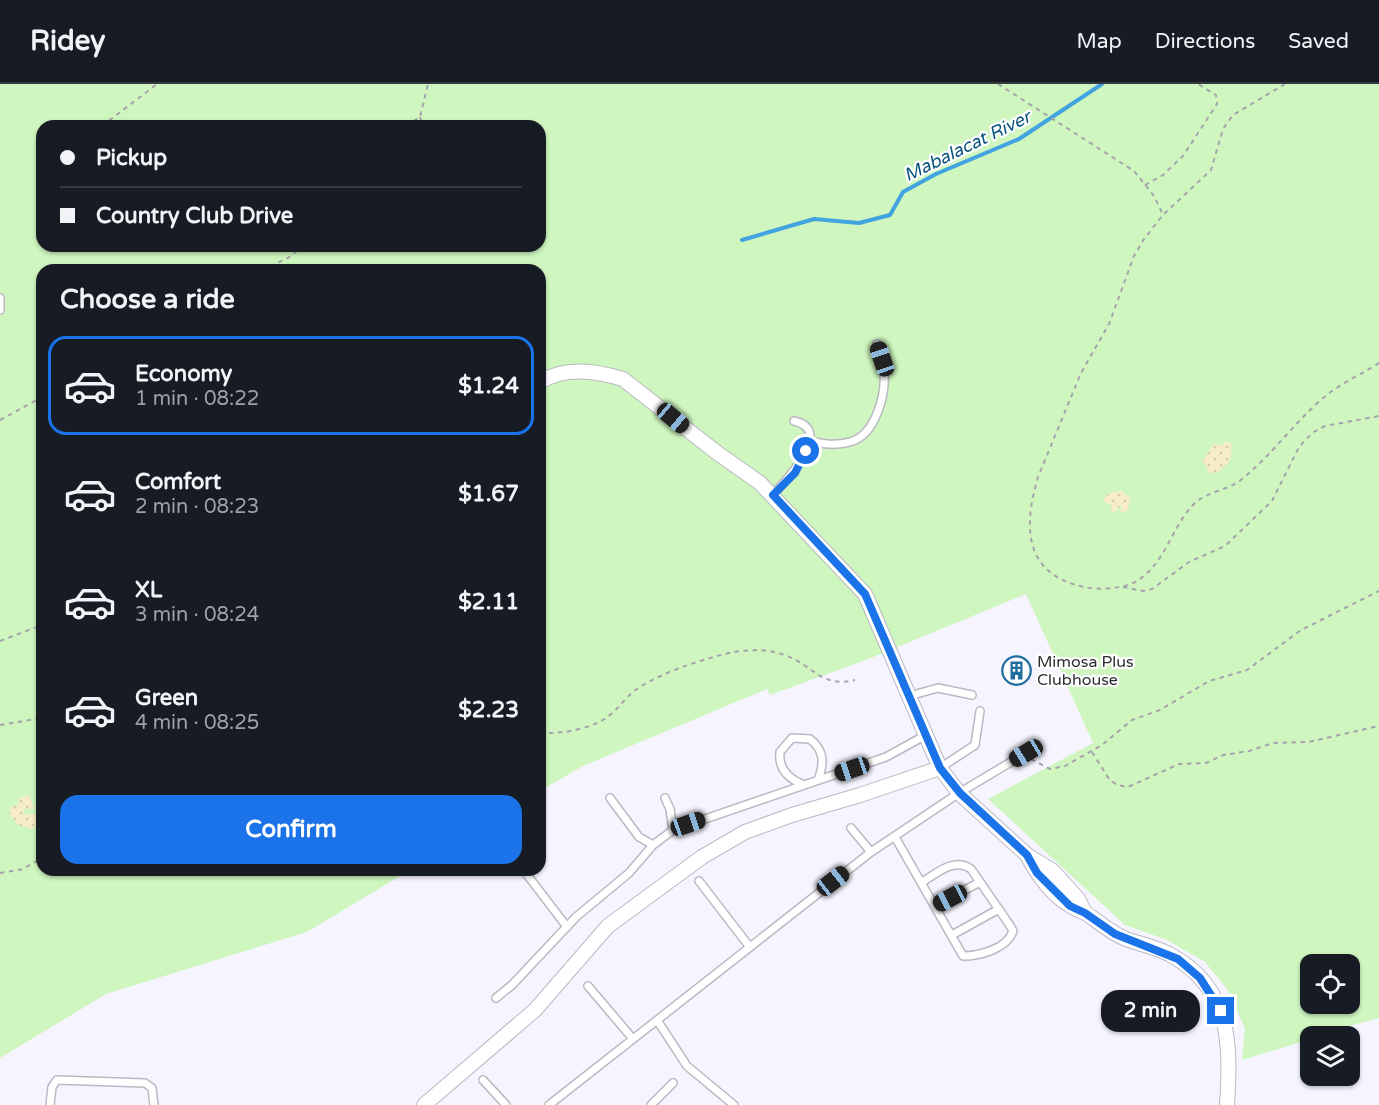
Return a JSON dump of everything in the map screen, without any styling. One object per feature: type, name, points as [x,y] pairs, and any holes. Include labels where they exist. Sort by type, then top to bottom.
[{"type":"street","points":[[546,378],[574,372],[599,372],[623,380],[773,495],[789,515],[865,594],[940,768],[960,793],[1027,855],[1037,873],[1052,891],[1070,906],[1085,913],[1115,934],[1178,959],[1200,978],[1212,994],[1226,1024],[1227,1105]]},
{"type":"street","points":[[424,1105],[534,1010],[608,926],[702,857],[745,832],[792,814],[860,795],[940,768]]},
{"type":"lane","points":[[0,298],[0,310]]},
{"type":"lane","points":[[809,441],[832,445],[852,441],[866,434],[879,406],[884,372],[877,344]]},
{"type":"lane","points":[[773,495],[795,473],[809,441],[808,427],[804,423],[794,421]]},
{"type":"lane","points":[[909,696],[938,688],[972,696]]},
{"type":"lane","points":[[940,768],[975,745],[980,711]]},
{"type":"lane","points":[[496,998],[512,985],[567,927],[629,873],[653,845],[673,830],[886,757],[926,735]]},
{"type":"lane","points":[[804,785],[788,776],[781,764],[780,752],[792,738],[810,739],[819,748],[823,763],[818,780]]},
{"type":"lane","points":[[549,1105],[871,852],[960,793],[1026,753]]},
{"type":"lane","points":[[610,798],[639,837],[653,845]]},
{"type":"lane","points":[[665,798],[670,809],[673,830]]},
{"type":"lane","points":[[851,828],[871,852]]},
{"type":"lane","points":[[895,837],[963,956],[976,956],[995,948],[1012,936],[1013,931],[971,869],[955,863],[921,882]]},
{"type":"lane","points":[[527,876],[567,927]]},
{"type":"lane","points":[[699,881],[749,946]]},
{"type":"lane","points":[[935,906],[980,882]]},
{"type":"lane","points":[[952,935],[999,909]]},
{"type":"lane","points":[[588,986],[633,1039]]},
{"type":"lane","points":[[657,1020],[687,1066],[734,1105]]},
{"type":"lane","points":[[50,1105],[52,1087],[57,1080],[146,1083],[152,1088],[154,1105]]},
{"type":"lane","points":[[483,1080],[506,1105]]},
{"type":"lane","points":[[651,1105],[673,1083]]},
{"type":"path","points":[[110,120],[157,84]]},
{"type":"path","points":[[421,120],[428,84]]},
{"type":"path","points":[[998,84],[1134,171],[1154,196],[1163,215]]},
{"type":"path","points":[[1145,185],[1163,175],[1183,156],[1217,104],[1216,95],[1198,84]]},
{"type":"path","points":[[1285,84],[1233,115],[1222,129],[1211,170],[1163,215],[1134,256],[1113,315],[1081,373],[1033,494],[1030,537],[1033,550],[1047,572],[1061,580],[1090,588],[1132,584],[1151,568],[1194,505],[1203,497],[1239,482],[1280,444],[1321,399],[1379,363]]},
{"type":"path","points":[[415,120],[420,117]]},
{"type":"path","points":[[275,264],[296,252]]},
{"type":"path","points":[[0,420],[36,400]]},
{"type":"path","points":[[1120,586],[1143,591],[1152,589],[1189,562],[1221,550],[1272,501],[1306,438],[1325,426],[1379,416]]},
{"type":"path","points":[[1026,753],[1040,765],[1057,769],[1092,752],[1132,720],[1160,710],[1209,681],[1247,670],[1300,630],[1379,591]]},
{"type":"path","points":[[0,641],[36,627]]},
{"type":"path","points":[[546,733],[595,724],[609,716],[630,694],[652,681],[698,662],[738,651],[758,650],[786,656],[830,682],[855,680]]},
{"type":"path","points":[[0,725],[36,718]]},
{"type":"path","points":[[1092,752],[1109,779],[1117,785],[1128,787],[1179,764],[1206,763],[1223,755],[1249,751],[1273,743],[1308,742],[1379,726]]},
{"type":"path","points":[[0,873],[23,869],[36,861]]},
{"type":"green space","points":[[0,84],[1379,84],[1379,1018],[1349,1026],[1300,1026],[1300,1042],[1242,1060],[1245,1028],[1227,989],[1205,962],[1167,940],[1125,925],[988,799],[1093,743],[1026,594],[871,658],[770,695],[767,689],[583,766],[546,788],[546,264],[36,264],[36,876],[400,876],[307,932],[106,994],[0,1058]]},
{"type":"sand","points":[[1226,441],[1232,445],[1230,461],[1218,472],[1208,473],[1206,464],[1202,462],[1214,444],[1222,445]]},
{"type":"sand","points":[[1122,491],[1130,498],[1128,510],[1121,513],[1121,504],[1118,510],[1112,513],[1111,504],[1105,503],[1104,498],[1109,493]]},
{"type":"sand","points":[[29,795],[34,809],[24,809],[23,814],[36,815],[36,826],[31,829],[17,824],[9,813],[11,807],[18,804],[20,798]]},
{"type":"waterway","name":"Mabalacat River","points":[[742,240],[814,219],[859,223],[890,215],[903,192],[936,174],[1019,139],[1102,84]]},
{"type":"place","name":"Mimosa Plus Clubhouse","points":[[1016,671]]},
{"type":"route","points":[[806,451],[795,473],[773,495],[789,515],[865,594],[940,768],[960,793],[1027,855],[1037,873],[1052,891],[1070,906],[1085,913],[1115,934],[1168,953],[1178,959],[1200,978],[1221,1011]]}]
